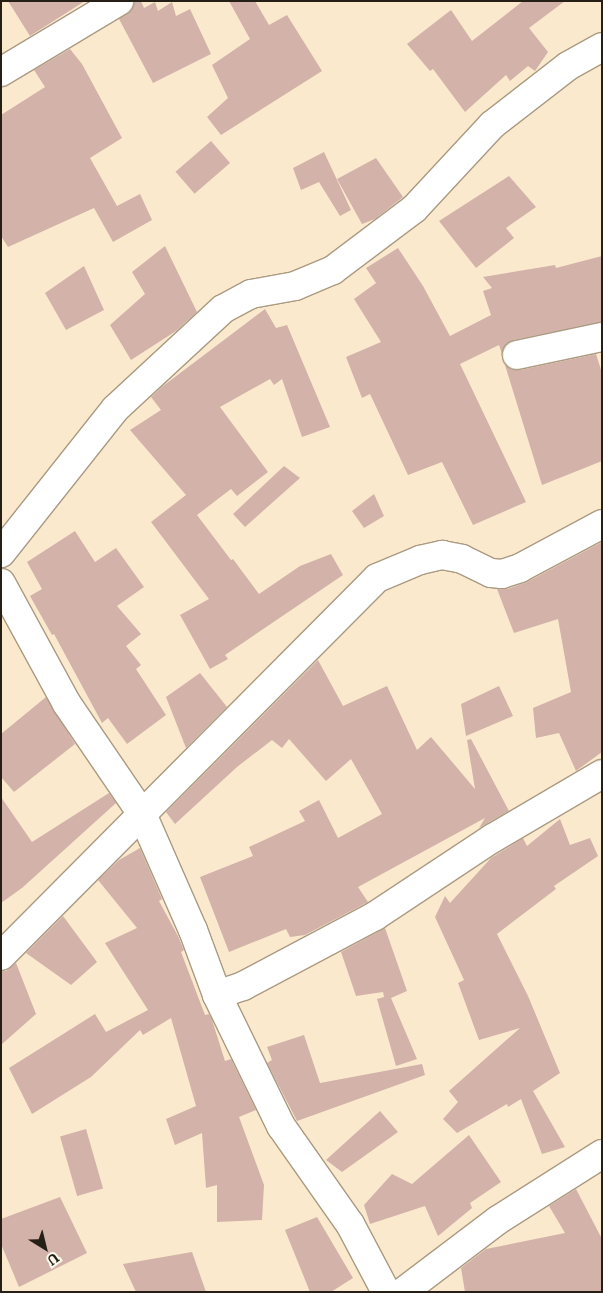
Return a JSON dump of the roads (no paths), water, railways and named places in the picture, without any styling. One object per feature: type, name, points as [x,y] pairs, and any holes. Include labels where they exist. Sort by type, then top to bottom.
[{"type":"street","points":[[1,72],[91,16],[119,1]]},
{"type":"street","points":[[9,545],[115,409],[222,309],[251,294],[295,286],[333,270],[414,209],[492,125],[568,66],[602,47]]},
{"type":"street","points":[[517,355],[602,337]]},
{"type":"street","points":[[1,956],[377,578],[420,560],[442,555],[462,560],[491,573],[502,574],[520,568],[602,524]]},
{"type":"street","points":[[1,583],[67,704],[152,804],[193,930],[229,991],[281,1126],[350,1224],[386,1292]]},
{"type":"street","points":[[229,991],[375,916],[493,838],[602,774]]},
{"type":"street","points":[[403,1292],[498,1220],[602,1154]]}]
